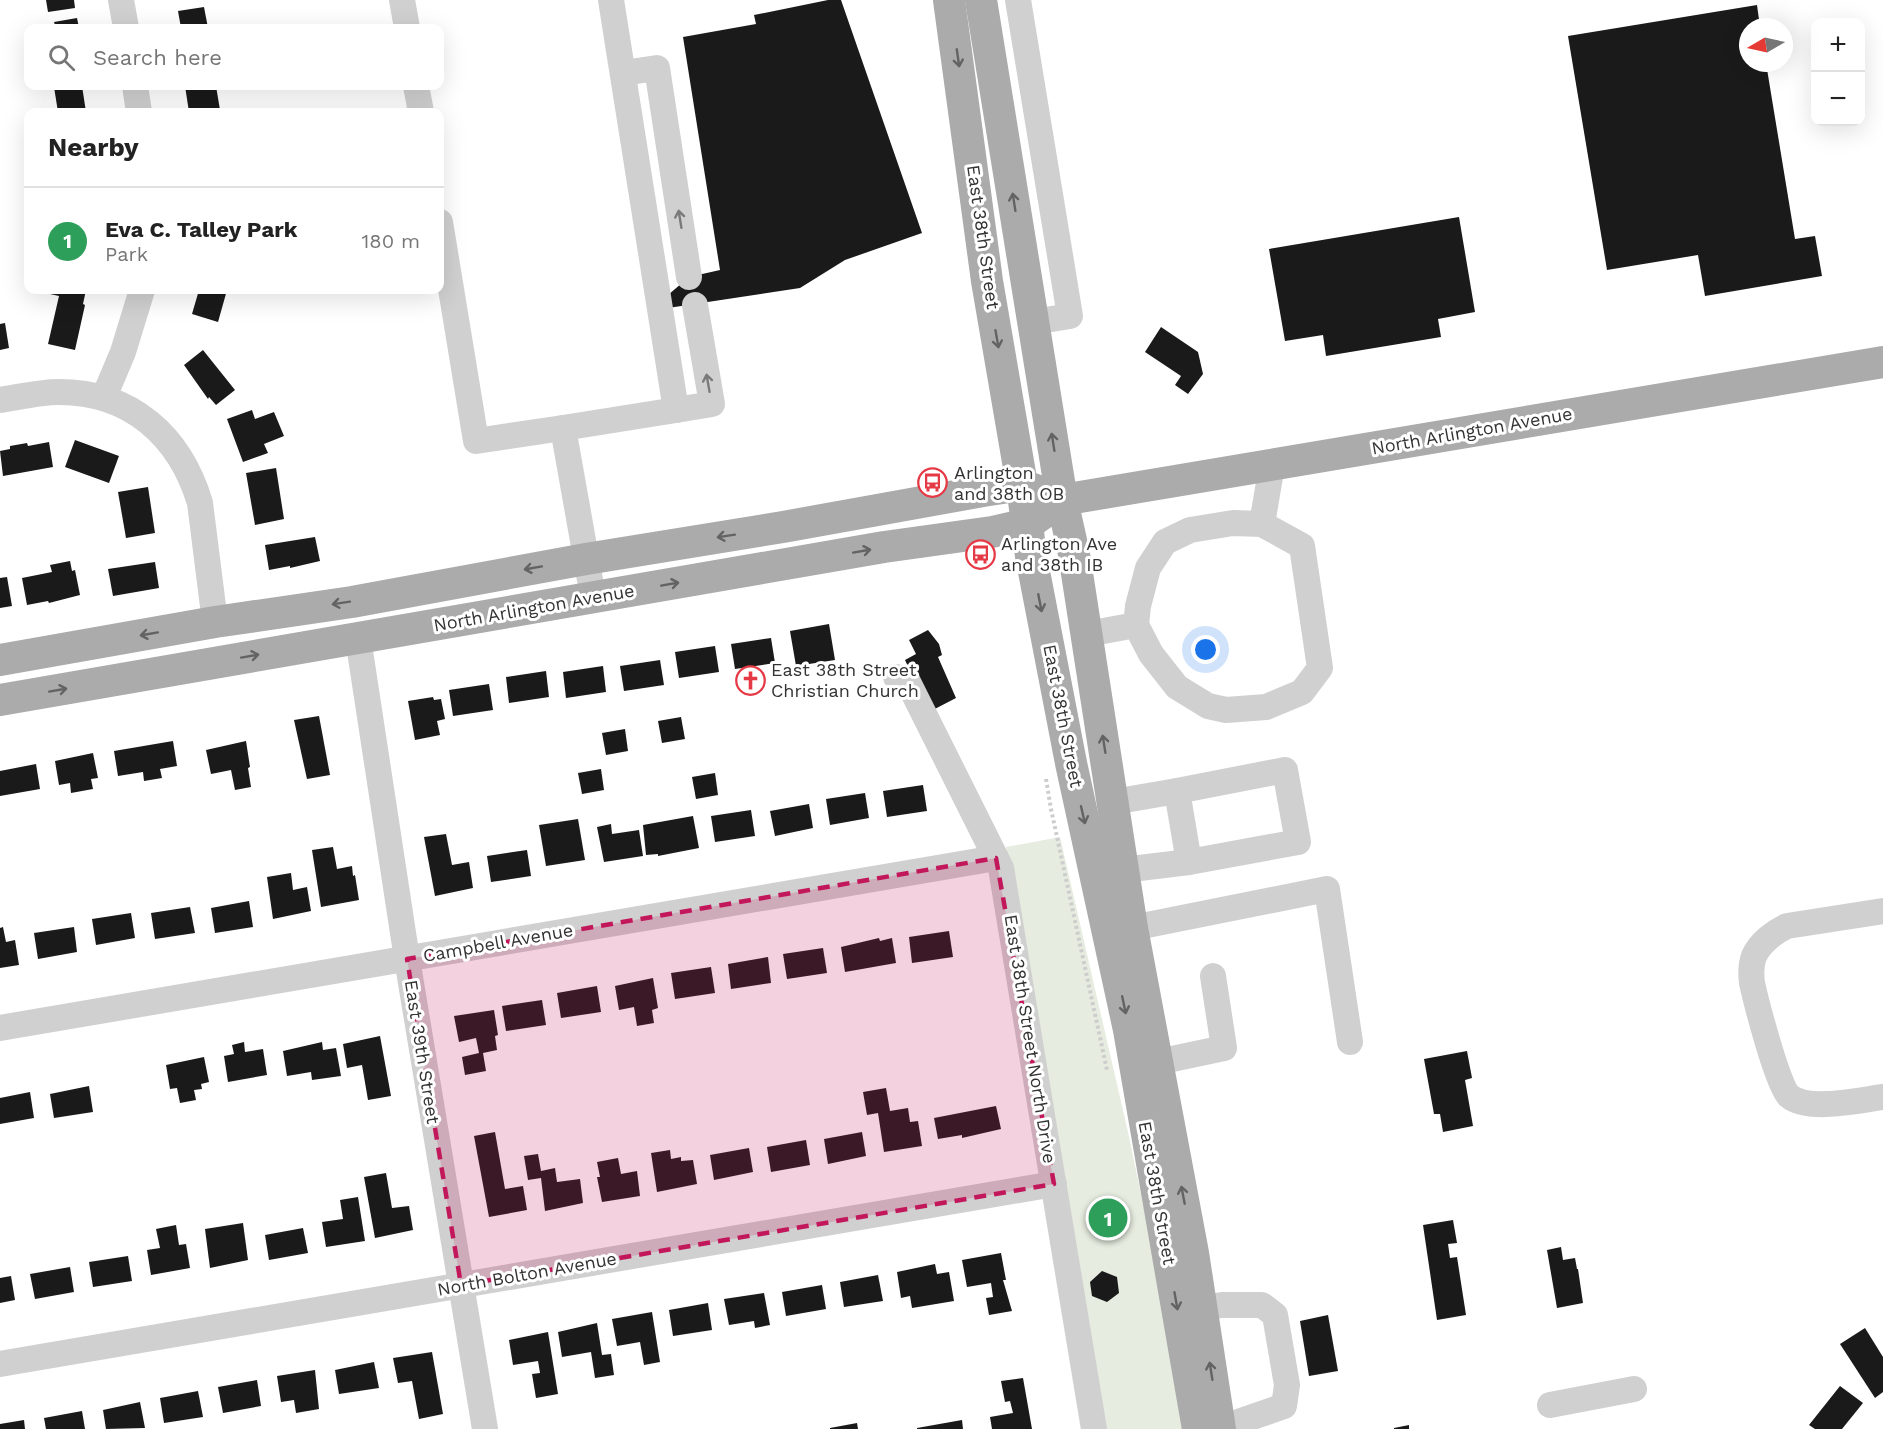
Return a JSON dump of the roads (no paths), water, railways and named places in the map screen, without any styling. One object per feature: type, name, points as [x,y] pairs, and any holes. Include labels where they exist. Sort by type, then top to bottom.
[{"type":"main road","name":"East 38th Street","points":[[949,0],[987,281],[1022,485],[1031,556],[1071,763],[1129,1030],[1198,1429]]},
{"type":"main road","name":"East 38th Street","points":[[988,1],[1033,322],[1062,500],[1074,554],[1132,928],[1193,1253],[1220,1429]]},
{"type":"main road","name":"North Arlington Avenue","points":[[0,700],[1028,524],[1062,500],[1883,362]]},
{"type":"main road","points":[[0,660],[215,622],[352,602],[586,559],[1022,485],[1062,500]]},
{"type":"street","points":[[121,0],[125,24]]},
{"type":"street","points":[[402,0],[406,24]]},
{"type":"street","points":[[611,0],[676,410]]},
{"type":"street","points":[[1018,0],[1070,316],[1033,322]]},
{"type":"street","points":[[623,74],[657,68],[689,277]]},
{"type":"street","points":[[136,90],[139,108]]},
{"type":"street","points":[[417,90],[420,108]]},
{"type":"street","points":[[1020,241],[1057,234]]},
{"type":"street","points":[[444,246],[476,441],[712,404],[695,305]]},
{"type":"street","points":[[104,397],[123,352],[141,294]]},
{"type":"street","points":[[0,400],[57,392],[84,393],[104,397],[131,409],[147,420],[169,441],[194,483],[200,503],[215,622]]},
{"type":"street","points":[[563,428],[593,597]]},
{"type":"street","points":[[1262,524],[1272,465]]},
{"type":"street","points":[[1233,523],[1262,524],[1302,546],[1320,668],[1302,692],[1266,707],[1226,710],[1208,706],[1177,687],[1151,654],[1136,625],[1148,568],[1165,542],[1190,530],[1233,523]]},
{"type":"street","points":[[1087,634],[1136,625]]},
{"type":"street","name":"East 39th Street","points":[[358,638],[407,959],[485,1429]]},
{"type":"street","name":"East 38th Street North Drive","points":[[896,676],[908,682],[996,858],[1003,880],[1094,1429]]},
{"type":"street","points":[[1113,802],[1285,770],[1298,842],[1189,862],[1123,870]]},
{"type":"street","points":[[1177,791],[1189,862]]},
{"type":"street","name":"Campbell Avenue","points":[[0,1028],[996,858]]},
{"type":"street","points":[[1132,928],[1327,889],[1350,1042]]},
{"type":"street","points":[[1883,910],[1787,926],[1773,933],[1762,946],[1754,956],[1752,969],[1752,983],[1762,1020],[1781,1083],[1788,1095],[1810,1104],[1883,1097]]},
{"type":"street","points":[[1158,1062],[1224,1048],[1213,976]]},
{"type":"street","name":"North Bolton Avenue","points":[[0,1364],[1054,1185]]},
{"type":"street","points":[[1201,1308],[1222,1305],[1262,1305],[1275,1315],[1287,1385],[1284,1406],[1241,1421],[1226,1429]]},
{"type":"street","points":[[1550,1405],[1634,1389]]},
{"type":"place","name":"Arlington and 38th OB","points":[[933,483]]},
{"type":"place","name":"Arlington Ave and 38th IB","points":[[980,554]]},
{"type":"place","name":"East 38th Street Christian Church","points":[[750,680]]},
{"type":"place","name":"Eva C. Talley Park","points":[[1108,1218]]}]
